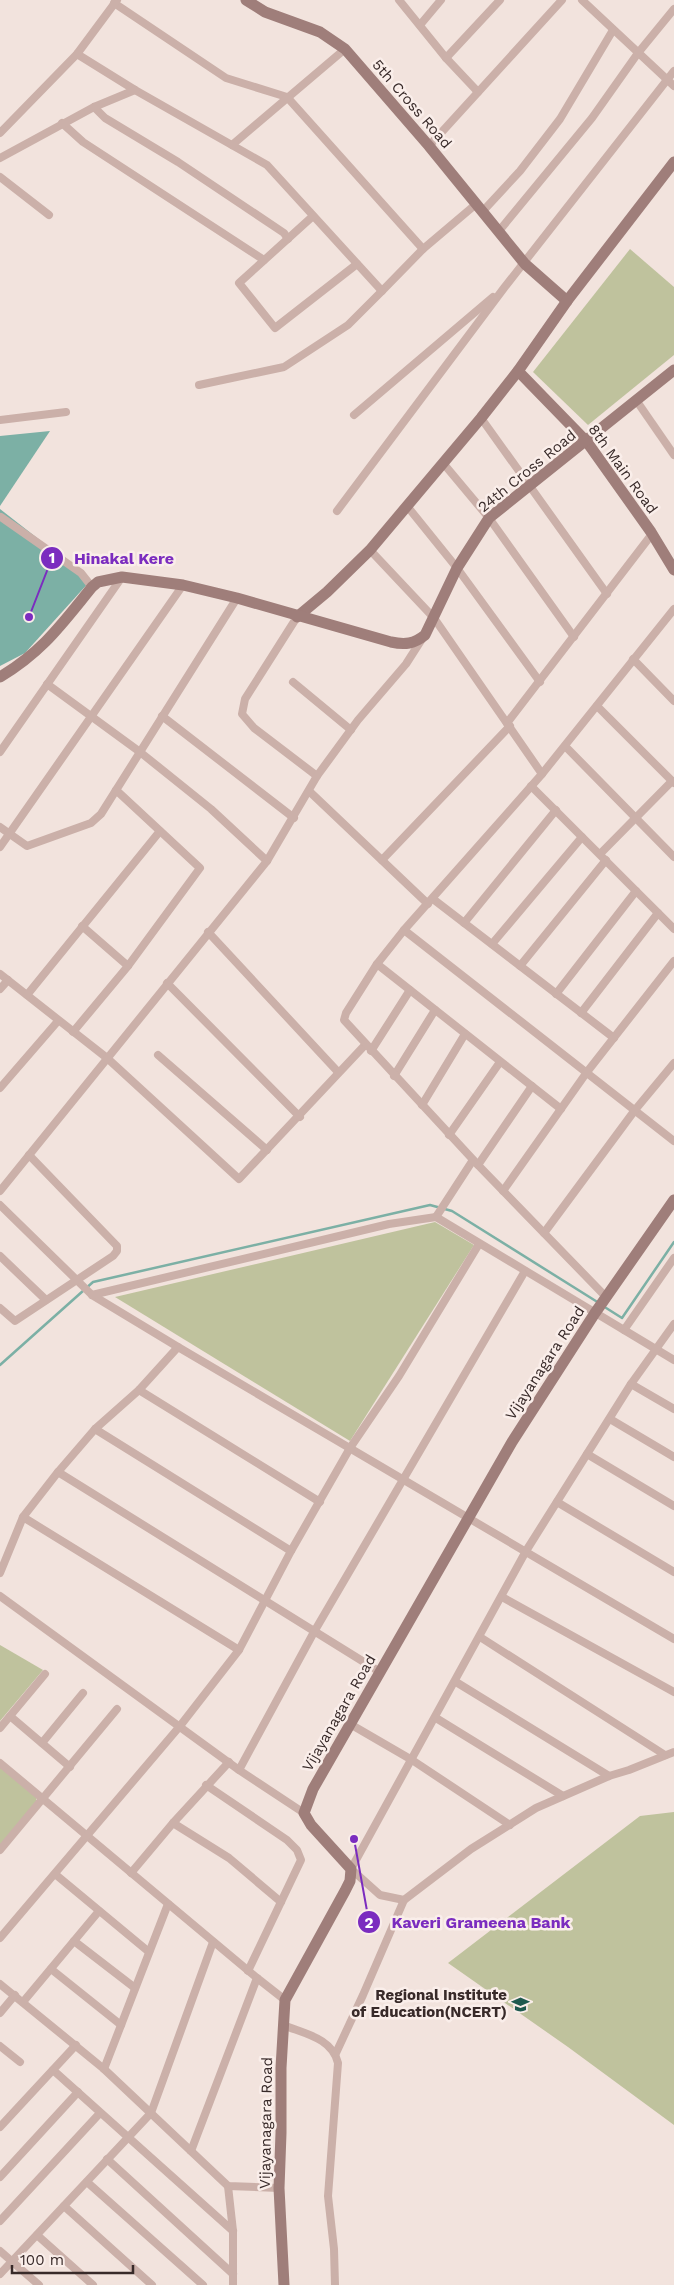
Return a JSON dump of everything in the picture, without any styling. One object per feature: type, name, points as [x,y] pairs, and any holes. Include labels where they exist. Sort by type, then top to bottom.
[{"type":"street","name":"5th Cross Road","points":[[246,0],[265,12],[320,32],[345,49],[429,146],[525,264],[567,301]]},
{"type":"street","points":[[399,0],[446,58],[478,92]]},
{"type":"street","points":[[420,25],[441,0]]},
{"type":"street","points":[[446,58],[500,0]]},
{"type":"street","points":[[429,146],[562,0]]},
{"type":"street","points":[[582,0],[674,86]]},
{"type":"street","points":[[0,133],[78,54],[116,1],[226,78],[287,97],[422,249]]},
{"type":"street","points":[[499,231],[592,118],[638,53],[674,9]]},
{"type":"street","points":[[199,385],[284,367],[348,325],[422,249],[479,208],[520,171],[560,119],[613,30]]},
{"type":"street","points":[[232,145],[345,49]]},
{"type":"street","points":[[78,54],[135,90],[268,165],[382,291]]},
{"type":"street","points":[[337,510],[504,288],[525,264],[674,71]]},
{"type":"street","points":[[0,158],[94,106],[135,90]]},
{"type":"street","points":[[94,106],[105,118],[178,162],[284,233],[288,239]]},
{"type":"street","points":[[62,123],[83,142],[264,260]]},
{"type":"street","points":[[317,776],[254,728],[242,714],[244,699],[297,617],[327,592],[370,550],[481,418],[518,371],[567,301],[674,162]]},
{"type":"street","points":[[0,177],[48,215]]},
{"type":"street","points":[[314,216],[239,283],[275,328],[357,264]]},
{"type":"street","points":[[354,414],[504,288]]},
{"type":"street","name":"24th Cross Road","points":[[425,635],[457,568],[489,518],[587,442],[674,370]]},
{"type":"street","name":"8th Main Road","points":[[518,371],[587,442],[652,534],[674,570]]},
{"type":"street","points":[[636,400],[674,455]]},
{"type":"street","points":[[0,420],[66,412]]},
{"type":"street","points":[[481,418],[607,594]]},
{"type":"street","points":[[443,463],[489,518],[574,636]]},
{"type":"street","points":[[407,506],[457,568],[540,682]]},
{"type":"street","points":[[1,517],[82,573],[92,586]]},
{"type":"street","points":[[382,860],[508,724],[652,534]]},
{"type":"street","points":[[370,550],[434,618],[542,774]]},
{"type":"street","points":[[0,752],[122,576]]},
{"type":"street","points":[[0,677],[26,661],[44,645],[92,586],[98,582],[122,576],[183,586],[236,598],[297,617],[401,644],[411,644],[425,635]]},
{"type":"street","points":[[0,847],[183,586]]},
{"type":"street","points":[[0,827],[27,846],[91,823],[101,814],[236,598]]},
{"type":"street","points":[[606,1298],[475,1163],[344,1020],[346,1013],[377,964],[404,930],[542,774],[674,609]]},
{"type":"street","points":[[0,1191],[266,861],[294,818],[317,776],[351,730],[398,675],[425,635]]},
{"type":"street","points":[[633,659],[674,701]]},
{"type":"street","points":[[293,682],[351,730]]},
{"type":"street","points":[[47,684],[140,752],[211,809],[266,861]]},
{"type":"street","points":[[520,966],[635,819],[673,782],[597,706]]},
{"type":"street","points":[[162,716],[294,818]]},
{"type":"street","points":[[565,746],[674,857]]},
{"type":"street","points":[[531,786],[674,929]]},
{"type":"street","points":[[73,1032],[128,966],[200,868],[116,790]]},
{"type":"street","points":[[309,791],[382,860],[430,901],[464,923],[614,1038]]},
{"type":"street","points":[[464,923],[556,810]]},
{"type":"street","points":[[27,995],[160,831]]},
{"type":"street","points":[[492,944],[582,836]]},
{"type":"street","points":[[556,994],[636,890]]},
{"type":"street","points":[[581,1013],[658,913]]},
{"type":"street","points":[[82,926],[128,966]]},
{"type":"street","points":[[404,930],[674,1141]]},
{"type":"street","points":[[208,932],[338,1072]]},
{"type":"street","points":[[503,1191],[587,1072],[674,962]]},
{"type":"street","points":[[377,964],[561,1109]]},
{"type":"street","points":[[0,974],[107,1058],[239,1179],[300,1117],[338,1072],[368,1048],[410,990]]},
{"type":"street","points":[[0,990],[8,980]]},
{"type":"street","points":[[167,983],[300,1117]]},
{"type":"street","points":[[394,1076],[436,1010]]},
{"type":"street","points":[[0,1088],[58,1021]]},
{"type":"street","points":[[422,1105],[466,1034]]},
{"type":"street","points":[[158,1055],[267,1150]]},
{"type":"street","points":[[449,1135],[500,1062]]},
{"type":"street","points":[[544,1233],[634,1110],[674,1063]]},
{"type":"street","points":[[436,1217],[532,1086]]},
{"type":"street","points":[[0,1308],[15,1321],[46,1300],[78,1282],[117,1251],[117,1246],[29,1156]]},
{"type":"street","name":"Vijayanagara Road","points":[[304,1813],[313,1789],[512,1442],[606,1298],[674,1200]]},
{"type":"street","points":[[0,1205],[90,1293],[178,1348],[674,1639]]},
{"type":"street","points":[[90,1293],[389,1224],[436,1217],[674,1360]]},
{"type":"street","points":[[0,1938],[180,1726],[239,1650],[291,1551],[350,1448],[399,1376],[479,1244]]},
{"type":"street","points":[[0,1256],[46,1300]]},
{"type":"street","points":[[624,1330],[674,1258]]},
{"type":"street","points":[[239,1770],[314,1632],[525,1271]]},
{"type":"street","points":[[351,1869],[456,1682],[526,1551],[632,1384],[674,1324]]},
{"type":"street","points":[[0,1573],[22,1517],[95,1429],[139,1390],[178,1348]]},
{"type":"street","points":[[632,1384],[674,1409]]},
{"type":"street","points":[[139,1390],[320,1502]]},
{"type":"street","points":[[610,1419],[674,1457]]},
{"type":"street","points":[[95,1429],[291,1551]]},
{"type":"street","points":[[587,1454],[674,1506]]},
{"type":"street","points":[[58,1472],[380,1672]]},
{"type":"street","points":[[557,1502],[674,1572]]},
{"type":"street","points":[[22,1517],[239,1650]]},
{"type":"street","points":[[0,1596],[239,1770],[304,1813],[310,1825],[351,1869],[380,1895],[404,1900]]},
{"type":"street","points":[[502,1597],[674,1692]]},
{"type":"street","points":[[480,1638],[665,1755]]},
{"type":"street","points":[[0,1728],[45,1674]]},
{"type":"street","points":[[456,1682],[608,1776]]},
{"type":"street","points":[[42,1743],[83,1693]]},
{"type":"street","points":[[0,1850],[117,1709]]},
{"type":"street","points":[[10,1716],[70,1767]]},
{"type":"street","points":[[436,1718],[562,1796]]},
{"type":"street","points":[[350,1724],[412,1760],[510,1825]]},
{"type":"street","points":[[336,2053],[404,1900],[471,1849],[536,1808],[608,1776],[629,1770],[674,1752]]},
{"type":"street","points":[[131,1873],[228,1762]]},
{"type":"street","points":[[0,1763],[256,1978],[285,2000]]},
{"type":"street","points":[[206,1785],[263,1822],[297,1850],[301,1860],[248,1971]]},
{"type":"street","points":[[173,1823],[229,1858],[281,1902]]},
{"type":"street","name":"Vijayanagara Road","points":[[284,2285],[279,2188],[285,2000],[345,1891],[351,1869]]},
{"type":"street","points":[[55,1874],[149,1952]]},
{"type":"street","points":[[104,2070],[168,1904]]},
{"type":"street","points":[[23,2002],[99,1911]]},
{"type":"street","points":[[74,1942],[135,1988]]},
{"type":"street","points":[[0,2274],[151,2112],[213,1942]]},
{"type":"street","points":[[51,1969],[121,2025]]},
{"type":"street","points":[[192,2151],[256,1978]]},
{"type":"street","points":[[0,1984],[76,2045],[151,2112],[228,2186],[234,2231],[233,2285]]},
{"type":"street","points":[[0,2013],[15,1995]]},
{"type":"street","points":[[284,2025],[326,2042],[336,2053],[338,2063],[328,2196],[334,2249],[335,2285]]},
{"type":"street","points":[[0,2127],[76,2045]]},
{"type":"street","points":[[0,2046],[20,2062]]},
{"type":"street","points":[[53,2070],[234,2231]]},
{"type":"street","points":[[0,2177],[78,2092]]},
{"type":"street","points":[[0,2221],[100,2113]]},
{"type":"street","points":[[107,2159],[233,2274]]},
{"type":"street","points":[[87,2182],[203,2285]]},
{"type":"street","points":[[228,2186],[279,2188]]},
{"type":"street","points":[[64,2206],[152,2285]]},
{"type":"street","points":[[37,2235],[93,2285]]},
{"type":"street","points":[[0,2251],[39,2285]]},
{"type":"green space","points":[[630,249],[674,287],[674,355],[588,425],[533,372]]},
{"type":"green space","points":[[435,1222],[474,1245],[350,1441],[115,1297]]},
{"type":"green space","points":[[0,1645],[43,1670],[0,1721]]},
{"type":"green space","points":[[0,1763],[39,1796],[36,1799],[39,1803],[0,1850]]},
{"type":"green space","points":[[674,1812],[674,2125],[568,2047],[448,1963],[640,1816]]},
{"type":"water","points":[[50,431],[0,506],[0,436]]},
{"type":"water","points":[[0,509],[91,580],[25,653],[0,666]]},
{"type":"waterway","points":[[0,1365],[93,1282],[430,1205],[452,1211],[599,1303]]},
{"type":"waterway","points":[[603,1306],[622,1318],[674,1242]]},
{"type":"place","name":"Hinakal Kere","points":[[29,617]]},
{"type":"place","name":"Kaveri Grameena Bank","points":[[354,1839]]},
{"type":"place","name":"Regional Institute of Education(NCERT)","points":[[521,2004]]}]
